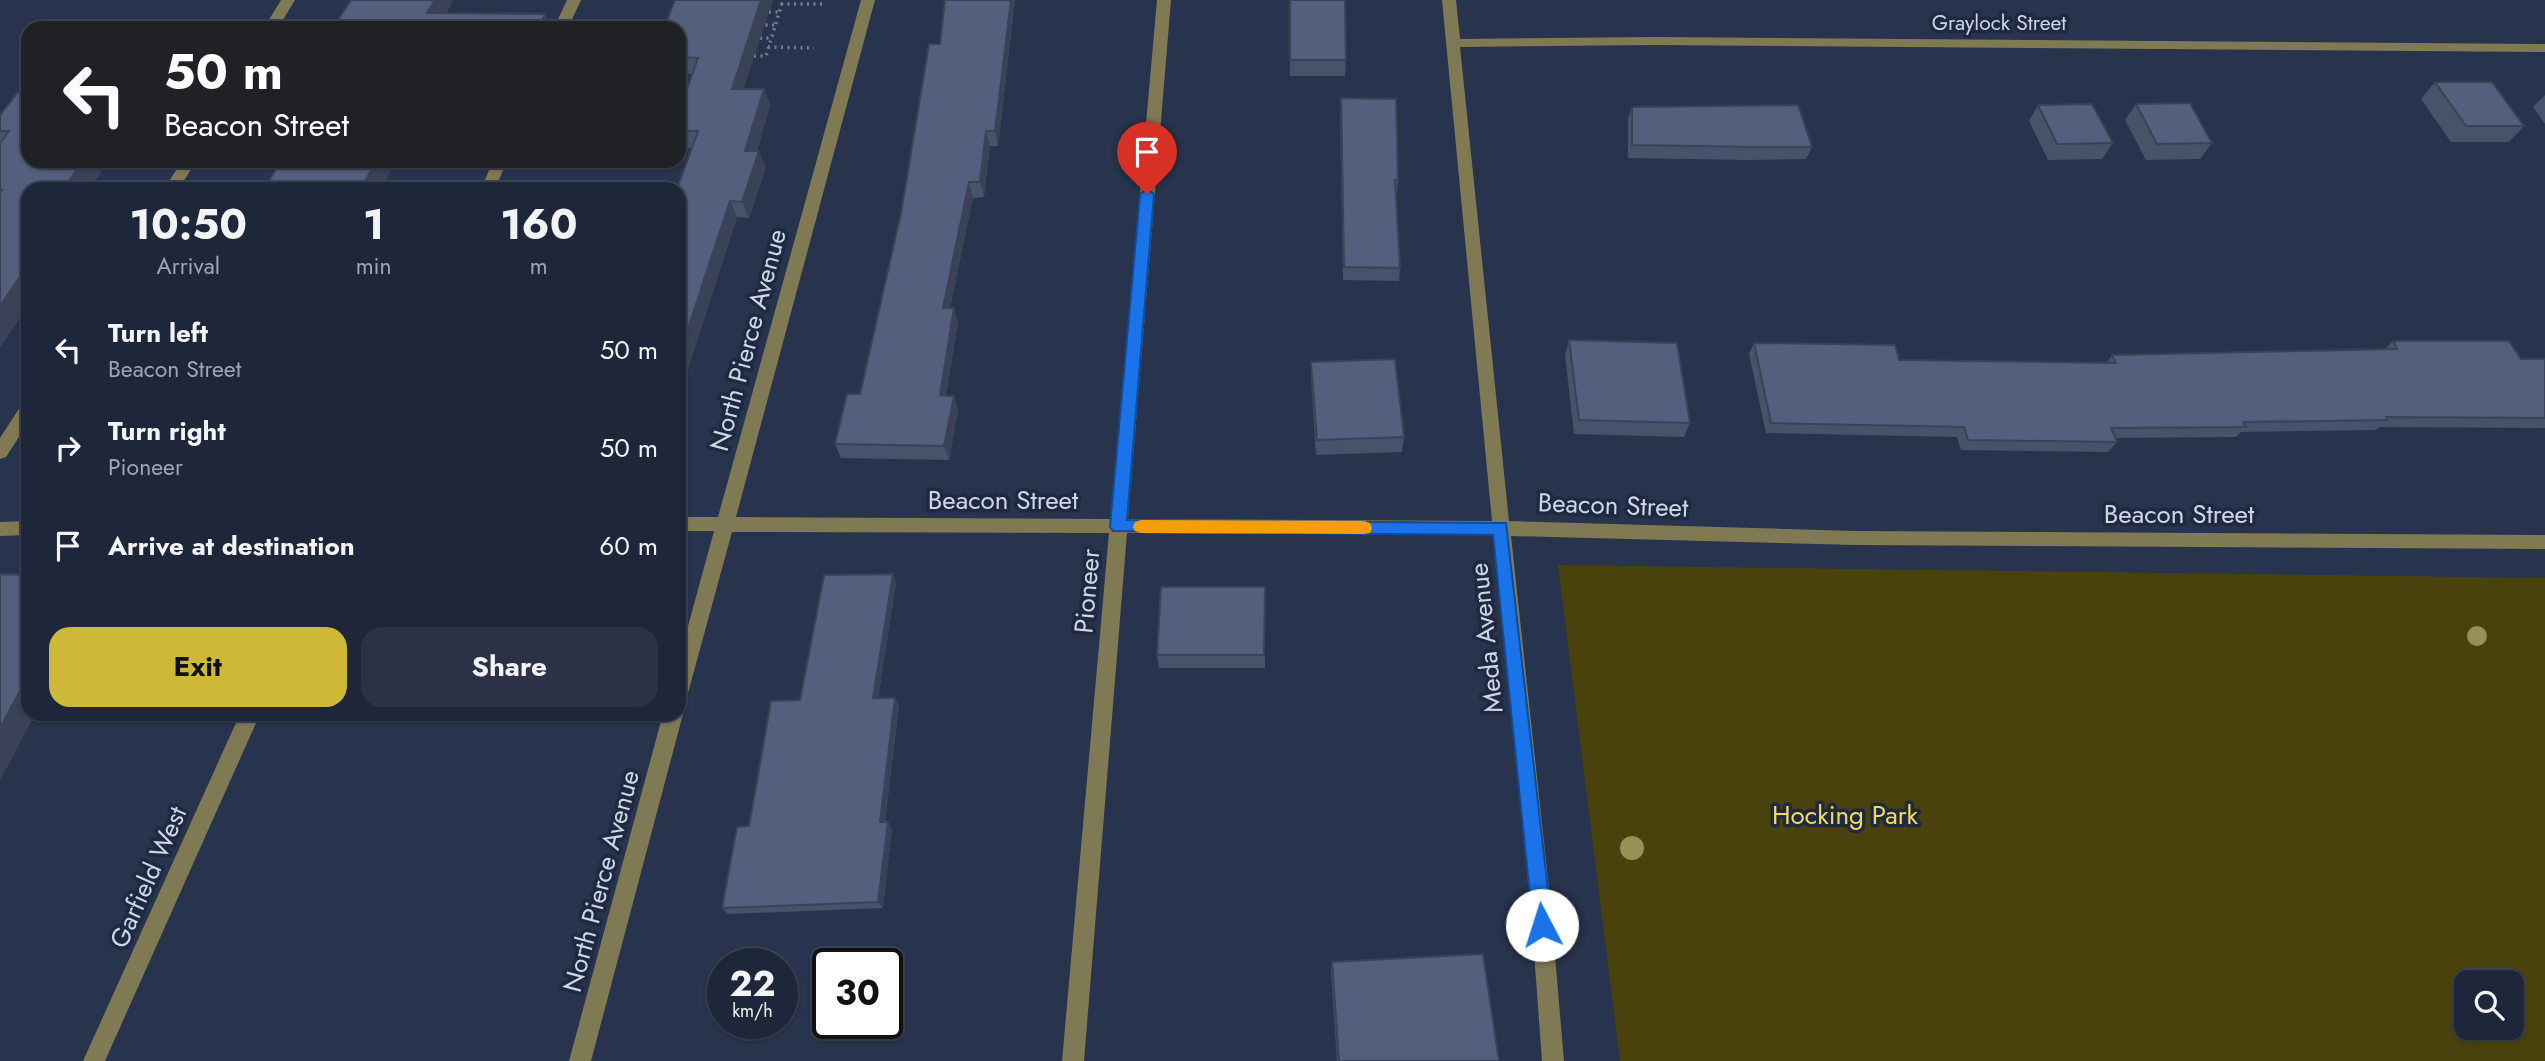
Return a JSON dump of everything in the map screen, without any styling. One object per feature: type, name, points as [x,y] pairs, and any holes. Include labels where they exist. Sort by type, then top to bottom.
[{"type":"street","points":[[275,21],[288,0]]},
{"type":"street","points":[[564,21],[573,0]]},
{"type":"street","name":"North Pierce Avenue","points":[[686,667],[867,0]]},
{"type":"street","name":"Pioneer","points":[[1073,1061],[1164,0]]},
{"type":"street","name":"Meda Avenue","points":[[1449,0],[1500,528],[1540,898],[1553,1061]]},
{"type":"street","name":"Graylock Street","points":[[1454,43],[1656,41],[2545,48]]},
{"type":"street","points":[[0,452],[21,420]]},
{"type":"street","name":"Beacon Street","points":[[686,524],[1500,528],[1855,538],[2545,542]]},
{"type":"street","points":[[0,529],[21,528]]},
{"type":"street","name":"Garfield West","points":[[94,1061],[247,721]]},
{"type":"street","name":"North Pierce Avenue","points":[[580,1061],[671,721]]},
{"type":"path","points":[[754,56],[766,56],[782,2],[826,4]]},
{"type":"path","points":[[769,12],[779,12]]},
{"type":"path","points":[[749,25],[775,25]]},
{"type":"path","points":[[760,38],[771,38]]},
{"type":"path","points":[[768,47],[814,48]]},
{"type":"green space","name":"Hocking Park","points":[[1558,565],[2545,578],[2545,1061],[1620,1061]]},
{"type":"building","points":[[351,0],[435,0],[427,13],[545,14],[542,21],[338,21]]},
{"type":"building","points":[[675,0],[761,0],[732,89],[764,89],[745,151],[759,151],[742,202],[730,201],[686,335],[686,182],[680,182],[698,131],[686,131],[686,92],[698,58],[686,57],[686,21],[667,21]]},
{"type":"building","points":[[945,0],[1011,0],[995,131],[986,131],[980,182],[969,182],[943,308],[954,308],[940,395],[954,396],[944,446],[835,444],[847,394],[860,394],[901,213],[929,44],[940,44]]},
{"type":"building","points":[[1290,0],[1345,0],[1346,60],[1290,60]]},
{"type":"building","points":[[2435,82],[2492,82],[2524,126],[2466,126]]},
{"type":"building","points":[[21,91],[21,168],[78,168],[68,182],[21,182],[21,275],[0,306],[0,143],[9,131],[0,131],[0,115]]},
{"type":"building","points":[[1341,98],[1396,99],[1398,181],[1395,180],[1400,268],[1344,267]]},
{"type":"building","points":[[2190,103],[2212,143],[2157,144],[2136,104]]},
{"type":"building","points":[[2092,104],[2113,143],[2057,144],[2038,105]]},
{"type":"building","points":[[1798,105],[1812,147],[1632,145],[1632,107]]},
{"type":"building","points":[[277,168],[372,168],[365,182],[268,182]]},
{"type":"building","points":[[1569,340],[1677,343],[1690,423],[1579,420]]},
{"type":"building","points":[[2393,341],[2509,341],[2521,359],[2545,359],[2545,418],[2386,417],[2387,420],[2243,422],[2246,427],[2111,428],[2117,442],[1968,440],[1964,427],[1771,423],[1754,343],[1895,345],[1899,360],[2116,363],[2112,355],[2397,349]]},
{"type":"building","points":[[1395,359],[1404,437],[1317,440],[1311,362]]},
{"type":"building","points":[[0,574],[21,575],[21,689],[0,728]]},
{"type":"building","points":[[893,574],[873,698],[895,698],[880,822],[888,822],[878,902],[722,908],[737,827],[749,826],[771,701],[800,700],[824,575]]},
{"type":"building","points":[[1161,587],[1265,587],[1264,655],[1157,655]]},
{"type":"building","points":[[1483,954],[1499,1061],[1339,1061],[1332,962]]},
{"type":"slow traffic","points":[[1141,527],[1364,528]]},
{"type":"route","points":[[1147,194],[1118,527],[1500,528],[1542,925]]}]
